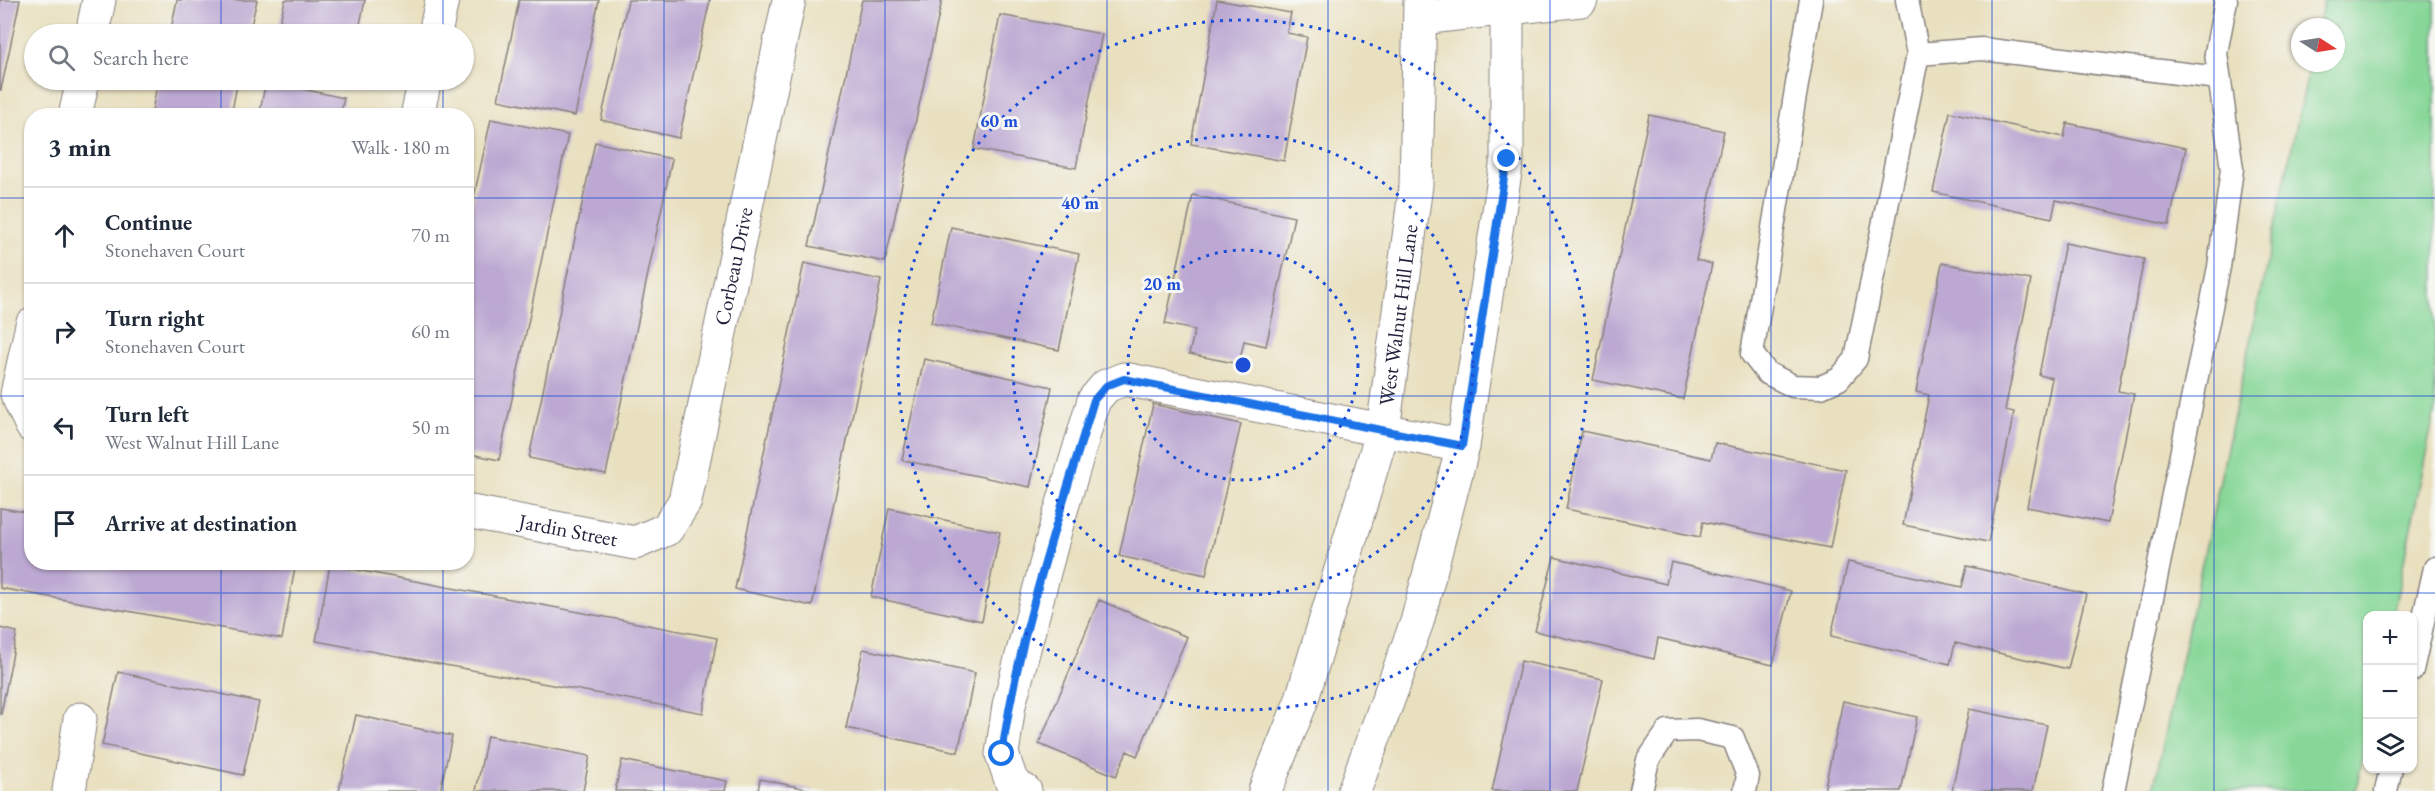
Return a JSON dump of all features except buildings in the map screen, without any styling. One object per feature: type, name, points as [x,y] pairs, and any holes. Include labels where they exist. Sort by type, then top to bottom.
[{"type":"street","points":[[94,24],[99,0]]},
{"type":"street","points":[[437,24],[442,0]]},
{"type":"street","name":"Corbeau Drive","points":[[667,530],[685,501],[789,0]]},
{"type":"street","points":[[1421,9],[1581,0]]},
{"type":"street","points":[[1354,791],[1417,622],[1462,446],[1507,159],[1507,4]]},
{"type":"street","name":"West Walnut Hill Lane","points":[[1264,791],[1305,692],[1383,430],[1416,186],[1421,9]]},
{"type":"street","points":[[77,108],[81,90]]},
{"type":"street","points":[[419,108],[423,90]]},
{"type":"street","points":[[24,362],[17,394],[24,411]]},
{"type":"street","points":[[1025,791],[1012,783],[1002,754],[1009,705],[1056,527],[1094,400],[1106,386],[1124,379],[1462,446]]},
{"type":"street","name":"Jardin Street","points":[[474,513],[635,543],[667,530]]},
{"type":"street","points":[[69,791],[80,719]]},
{"type":"lane","points":[[1811,0],[1752,354],[1767,373],[1793,386],[1821,387],[1839,379],[1856,359],[1918,54],[1906,0]]},
{"type":"lane","points":[[2113,791],[2219,267],[2232,169],[2216,53],[2226,0]]},
{"type":"lane","points":[[1918,54],[1982,50],[2218,78]]},
{"type":"lane","points":[[2413,665],[2435,568]]},
{"type":"lane","points":[[1641,791],[1648,760],[1668,731],[1697,730],[1733,738],[1748,776],[1745,791]]},
{"type":"lane","points":[[2386,791],[2390,773]]},
{"type":"green space","points":[[2324,0],[2435,0],[2435,410],[2394,611],[2363,611],[2363,756],[2356,791],[2153,791],[2308,72],[2345,72],[2345,18],[2320,18]]},
{"type":"route","points":[[1002,754],[1009,705],[1056,527],[1094,400],[1106,386],[1124,379],[1462,446],[1507,159]]}]
